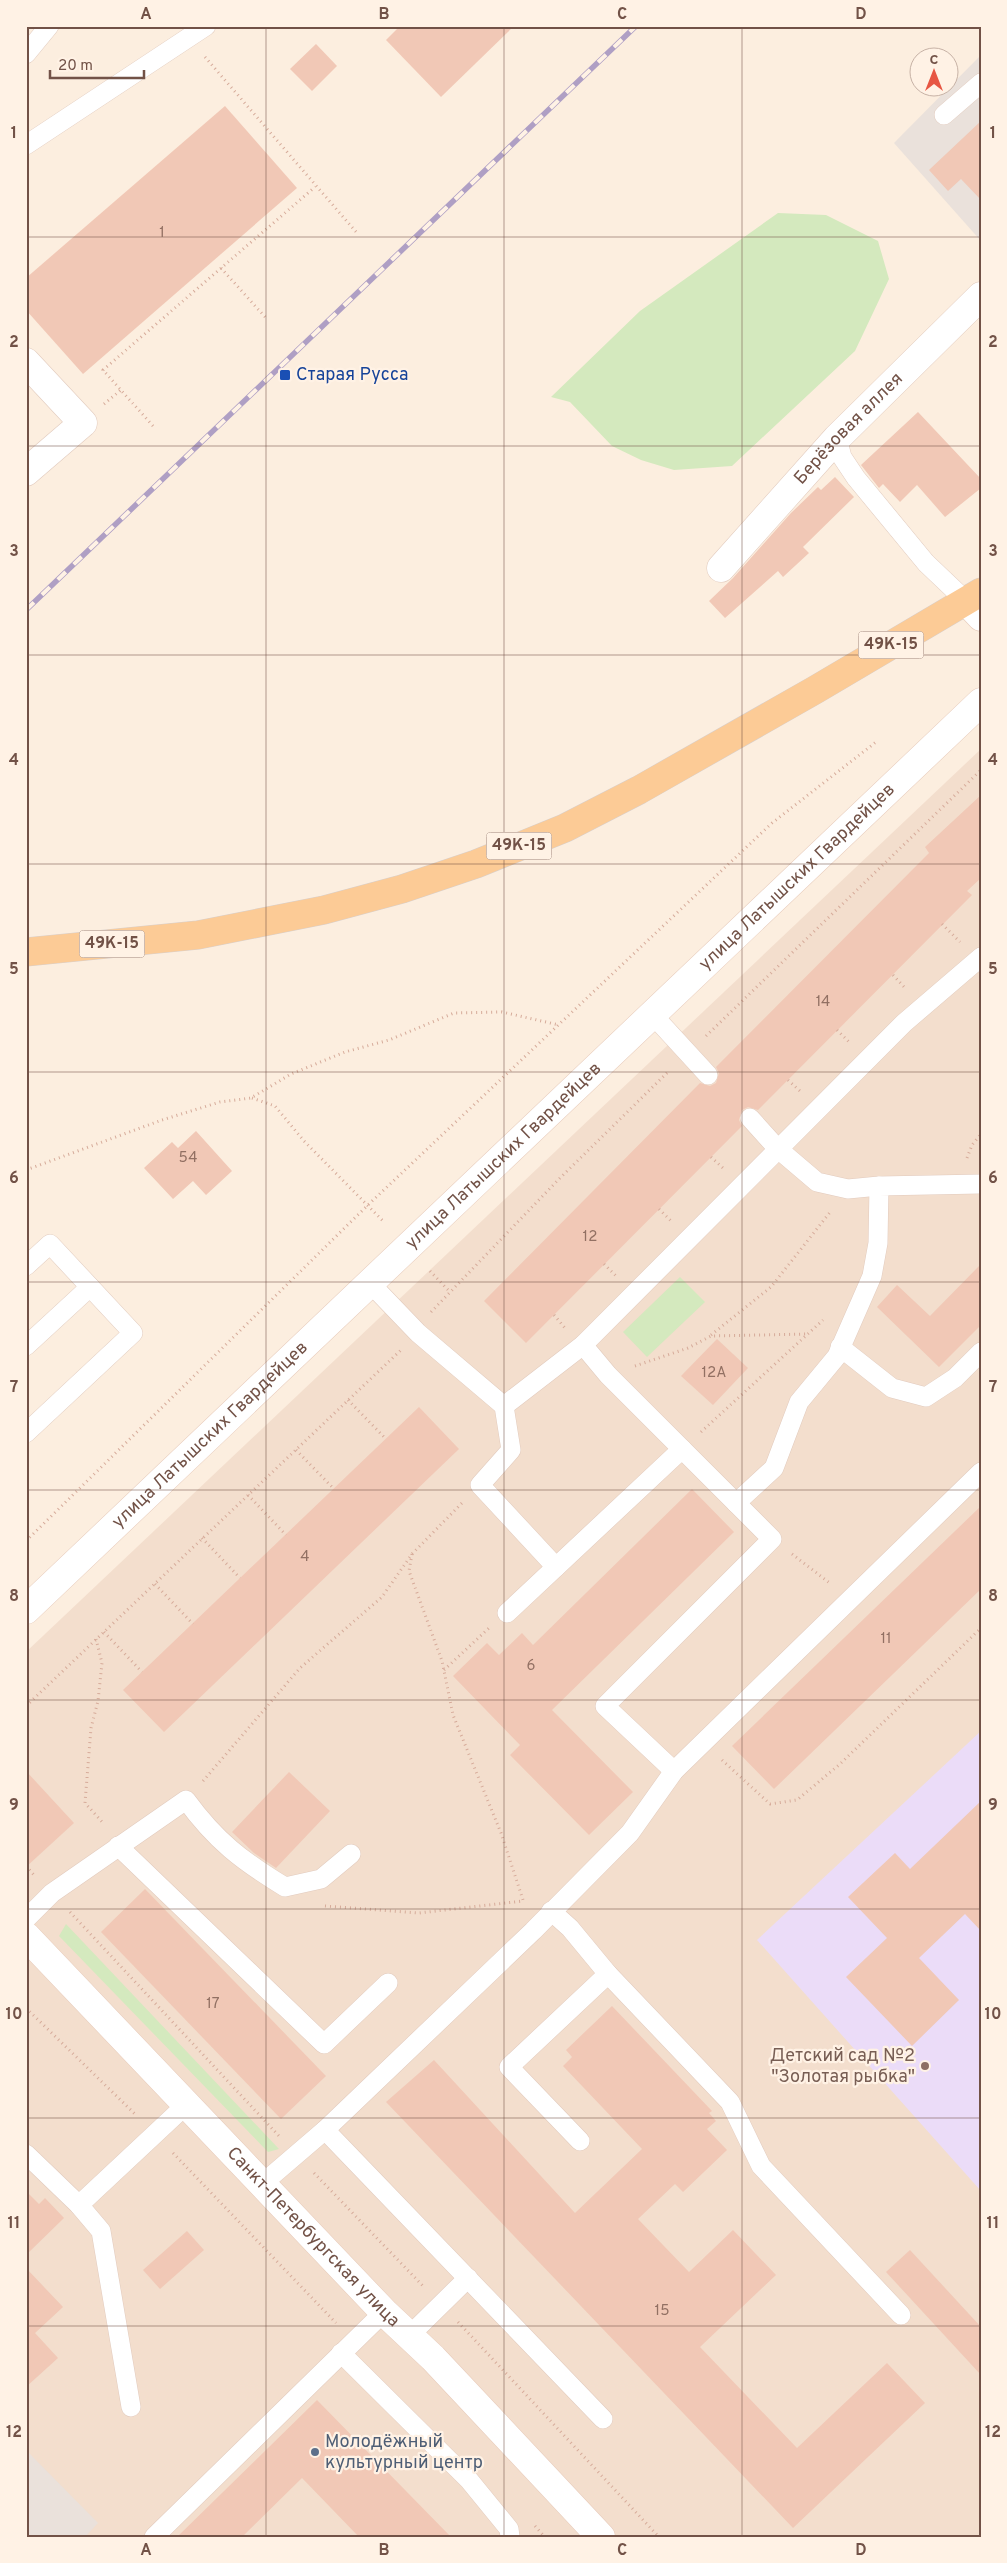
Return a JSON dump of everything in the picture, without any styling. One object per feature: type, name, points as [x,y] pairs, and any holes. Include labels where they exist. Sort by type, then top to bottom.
[{"type":"main road","name":"Берёзовая аллея","points":[[721,568],[837,438],[981,296]]},
{"type":"main road","points":[[26,362],[83,423],[26,472]]},
{"type":"main road","name":"49К-15","points":[[26,952],[198,935],[324,910],[402,889],[476,864],[564,828],[639,790],[976,603]]},
{"type":"main road","name":"улица Латышских Гвардейцев","points":[[26,1610],[981,702]]},
{"type":"main road","name":"Санкт-Петербургская улица","points":[[26,1936],[384,2312],[433,2358],[601,2537]]},
{"type":"lane","points":[[26,54],[49,26]]},
{"type":"lane","points":[[26,145],[187,32],[206,26]]},
{"type":"lane","points":[[944,115],[981,83]]},
{"type":"lane","points":[[837,438],[842,457],[856,478],[926,563],[976,603]]},
{"type":"lane","points":[[504,1406],[583,1345],[777,1148],[904,1023],[981,958]]},
{"type":"lane","points":[[652,1014],[708,1075]]},
{"type":"lane","points":[[750,1118],[777,1148],[817,1182],[848,1189],[879,1186],[981,1184]]},
{"type":"lane","points":[[736,1503],[774,1468],[799,1402],[837,1356],[872,1276],[878,1243],[879,1186]]},
{"type":"lane","points":[[26,1266],[50,1244],[133,1333],[26,1433]]},
{"type":"lane","points":[[369,1282],[418,1333],[504,1406],[511,1450],[480,1485],[556,1567]]},
{"type":"lane","points":[[26,1346],[90,1287]]},
{"type":"lane","points":[[583,1345],[608,1375],[772,1539],[604,1706],[674,1771]]},
{"type":"lane","points":[[840,1347],[892,1388],[926,1397],[955,1378],[981,1352]]},
{"type":"lane","points":[[507,1613],[682,1449]]},
{"type":"lane","points":[[262,2184],[326,2130],[630,1833],[674,1771],[981,1472]]},
{"type":"lane","points":[[26,1919],[52,1893],[186,1800],[205,1825],[246,1863],[285,1887],[321,1879],[351,1854]]},
{"type":"lane","points":[[120,1844],[324,2044],[388,1983]]},
{"type":"lane","points":[[551,1911],[570,1928],[608,1974],[730,2102],[761,2166],[901,2315]]},
{"type":"lane","points":[[580,2142],[509,2067],[608,1974]]},
{"type":"lane","points":[[79,2205],[187,2104]]},
{"type":"lane","points":[[326,2130],[603,2419]]},
{"type":"lane","points":[[26,2154],[79,2205],[101,2231],[131,2407]]},
{"type":"lane","points":[[409,2336],[468,2278]]},
{"type":"lane","points":[[154,2537],[384,2312]]},
{"type":"lane","points":[[347,2347],[470,2480],[509,2529],[510,2537]]},
{"type":"path","points":[[187,32],[315,187],[357,233]]},
{"type":"path","points":[[154,426],[103,370],[315,187]]},
{"type":"path","points":[[221,268],[266,318]]},
{"type":"path","points":[[26,1541],[369,1204],[772,823],[876,742]]},
{"type":"path","points":[[26,1706],[418,1333],[429,1313],[560,1178],[981,770]]},
{"type":"path","points":[[26,1170],[162,1120],[220,1102],[251,1098],[291,1074],[345,1052],[389,1040],[454,1013],[502,1012],[559,1025]]},
{"type":"path","points":[[251,1098],[275,1106],[304,1141],[369,1204],[384,1222]]},
{"type":"path","points":[[608,1375],[688,1348],[711,1336],[771,1287],[848,1189]]},
{"type":"path","points":[[430,1271],[450,1292]]},
{"type":"path","points":[[682,1449],[829,1314]]},
{"type":"path","points":[[711,1336],[808,1334]]},
{"type":"path","points":[[348,1400],[386,1439]]},
{"type":"path","points":[[296,1450],[334,1489]]},
{"type":"path","points":[[186,1800],[300,1668],[382,1596],[412,1554],[480,1485]]},
{"type":"path","points":[[248,1495],[286,1535]]},
{"type":"path","points":[[202,1538],[240,1578]]},
{"type":"path","points":[[772,1539],[850,1598]]},
{"type":"path","points":[[412,1554],[409,1571],[444,1670],[453,1715],[501,1833],[532,1930]]},
{"type":"path","points":[[154,1584],[193,1624]]},
{"type":"path","points":[[444,1670],[468,1646],[507,1613]]},
{"type":"path","points":[[703,1743],[770,1804],[797,1800],[840,1764],[981,1628]]},
{"type":"path","points":[[104,1632],[142,1672]]},
{"type":"path","points":[[96,1640],[102,1663],[98,1701],[91,1728],[85,1803],[120,1844]]},
{"type":"path","points":[[26,1866],[296,2154],[660,2537]]},
{"type":"path","points":[[285,1887],[315,1905],[419,1913],[523,1901]]},
{"type":"path","points":[[26,2008],[154,2134],[347,2347]]},
{"type":"path","points":[[531,2523],[545,2537]]},
{"type":"shaded area","points":[[981,55],[981,241],[894,143],[938,98],[960,98],[960,76]]},
{"type":"shaded area","points":[[981,749],[981,2537],[26,2537],[26,1652]]},
{"type":"shaded area","name":"Детский сад №2 \"Золотая рыбка\"","points":[[981,1731],[981,2191],[757,1940]]},
{"type":"shaded area","points":[[26,2450],[98,2523],[85,2537],[26,2537]]},
{"type":"green space","points":[[778,213],[826,215],[878,241],[889,279],[855,351],[732,466],[674,470],[641,460],[612,446],[570,402],[551,397],[640,311]]},
{"type":"green space","points":[[680,1277],[705,1302],[647,1357],[623,1332]]},
{"type":"green space","points":[[66,1924],[279,2149],[268,2152],[59,1936]]},
{"type":"building","points":[[400,26],[514,26],[441,97],[386,40]]},
{"type":"building","points":[[316,44],[337,66],[312,91],[290,69]]},
{"type":"building","points":[[225,106],[297,188],[83,374],[26,310],[26,278]]},
{"type":"building","points":[[981,121],[981,200],[961,179],[948,191],[929,170]]},
{"type":"building","points":[[918,412],[981,479],[981,488],[945,517],[917,485],[900,502],[883,484],[879,488],[861,465]]},
{"type":"building","points":[[835,477],[854,497],[803,547],[809,553],[783,577],[778,571],[725,618],[709,601],[733,578],[791,513],[818,487],[821,490]]},
{"type":"building","points":[[981,795],[981,878],[967,891],[972,895],[758,1110],[748,1107],[742,1110],[739,1120],[742,1126],[526,1343],[484,1301],[700,1083],[710,1086],[716,1083],[719,1073],[716,1067],[929,853],[925,847]]},
{"type":"building","points":[[196,1131],[232,1171],[206,1195],[193,1181],[173,1199],[144,1168],[172,1142],[178,1148]]},
{"type":"building","points":[[981,1264],[981,1325],[939,1367],[877,1307],[897,1285],[930,1316]]},
{"type":"building","points":[[717,1339],[748,1368],[713,1405],[681,1376]]},
{"type":"building","points":[[419,1407],[459,1449],[164,1732],[123,1690]]},
{"type":"building","points":[[692,1489],[734,1532],[552,1710],[633,1792],[589,1835],[510,1755],[520,1745],[453,1676],[487,1643],[499,1655],[522,1633],[533,1645]]},
{"type":"building","points":[[981,1506],[981,1589],[774,1789],[732,1746]]},
{"type":"building","points":[[26,1771],[74,1823],[26,1867]]},
{"type":"building","points":[[289,1772],[330,1811],[276,1868],[254,1853],[232,1832]]},
{"type":"building","points":[[981,1801],[981,1931],[965,1914],[919,1958],[959,2000],[912,2046],[846,1977],[887,1938],[848,1897],[895,1853],[910,1869]]},
{"type":"building","points":[[145,1889],[326,2076],[281,2119],[101,1932]]},
{"type":"building","points":[[612,2006],[712,2111],[709,2113],[716,2121],[707,2129],[727,2150],[683,2192],[675,2184],[638,2219],[689,2272],[733,2230],[776,2275],[700,2347],[797,2448],[887,2363],[925,2403],[793,2528],[386,2102],[434,2060],[575,2213],[642,2149],[563,2066],[572,2057],[566,2050]]},
{"type":"building","points":[[26,2191],[39,2204],[45,2198],[64,2218],[26,2255]]},
{"type":"building","points":[[187,2231],[204,2250],[160,2289],[143,2270]]},
{"type":"building","points":[[910,2250],[981,2327],[981,2375],[886,2272]]},
{"type":"building","points":[[26,2268],[63,2307],[35,2333],[58,2358],[26,2387]]},
{"type":"building","name":"Молодёжный культурный центр","points":[[317,2400],[451,2537],[359,2537],[302,2478],[242,2537],[177,2537]]},
{"type":"railway","points":[[26,610],[636,26]]},
{"type":"place","name":"Старая Русса","points":[[285,375]]},
{"type":"place","name":"Детский сад №2 \"Золотая рыбка\"","points":[[925,2066]]},
{"type":"place","name":"Молодёжный культурный центр","points":[[315,2452]]}]
